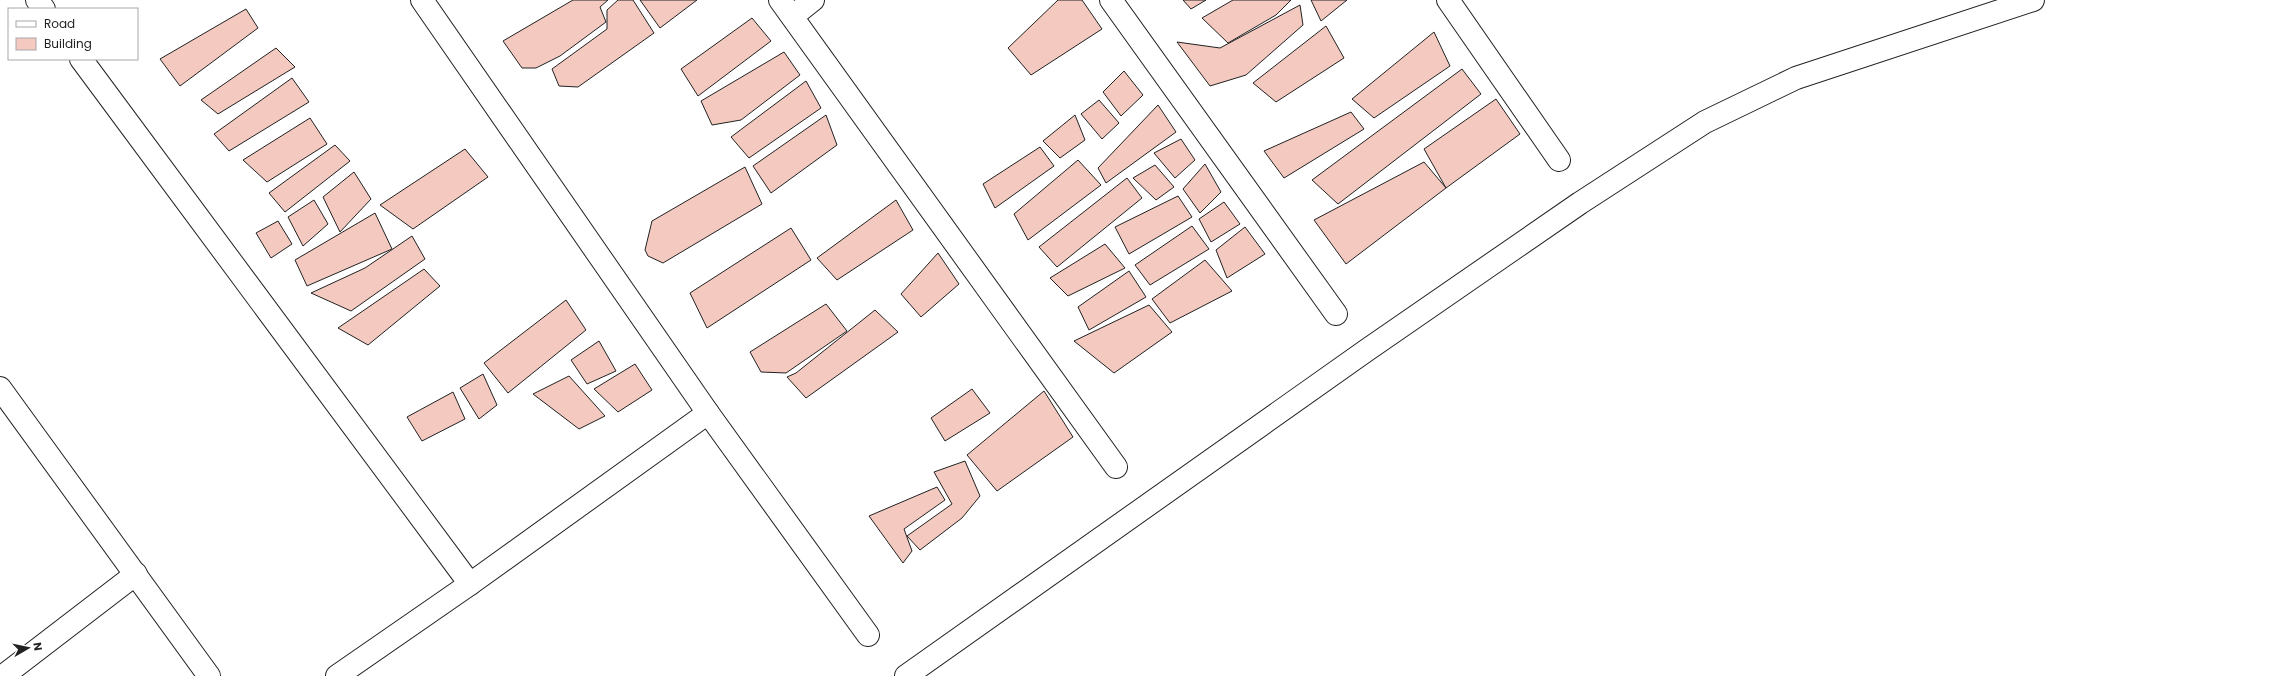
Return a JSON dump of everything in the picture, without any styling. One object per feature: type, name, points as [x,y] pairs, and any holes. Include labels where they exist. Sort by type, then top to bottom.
[{"type":"street","points":[[37,0],[43,8]]},
{"type":"street","points":[[422,0],[708,412],[868,635]]},
{"type":"street","points":[[813,0],[787,8],[1116,467]]},
{"type":"street","points":[[1111,0],[1336,314]]},
{"type":"street","points":[[1448,0],[1559,160]]},
{"type":"street","points":[[910,675],[1373,346],[1580,203],[1705,122],[1796,78],[2033,0]]},
{"type":"street","points":[[82,60],[470,584]]},
{"type":"street","points":[[0,388],[209,676]]},
{"type":"street","points":[[337,676],[470,584],[708,412]]},
{"type":"street","points":[[3,676],[136,574]]},
{"type":"building","points":[[573,0],[608,0],[600,7],[606,22],[560,56],[536,68],[522,68],[503,41]]},
{"type":"building","points":[[618,0],[633,0],[654,33],[578,87],[559,86],[552,69],[607,29],[607,10]]},
{"type":"building","points":[[640,0],[697,0],[660,28]]},
{"type":"building","points":[[1058,0],[1082,0],[1102,29],[1031,75],[1008,48]]},
{"type":"building","points":[[1183,0],[1206,0],[1191,9]]},
{"type":"building","points":[[1233,0],[1291,0],[1276,15],[1228,43],[1202,18]]},
{"type":"building","points":[[1311,0],[1347,0],[1321,21]]},
{"type":"building","points":[[1300,5],[1303,25],[1246,75],[1210,86],[1177,42],[1220,48]]},
{"type":"building","points":[[246,9],[258,28],[180,86],[160,59]]},
{"type":"building","points":[[752,18],[771,41],[698,96],[681,69]]},
{"type":"building","points":[[1326,26],[1344,58],[1276,102],[1253,83]]},
{"type":"building","points":[[1434,32],[1450,66],[1374,118],[1352,99]]},
{"type":"building","points":[[276,48],[295,67],[218,114],[201,100]]},
{"type":"building","points":[[784,52],[800,75],[741,120],[712,125],[701,101]]},
{"type":"building","points":[[1462,69],[1481,94],[1338,204],[1312,180]]},
{"type":"building","points":[[1124,71],[1143,95],[1121,116],[1103,92]]},
{"type":"building","points":[[292,78],[309,102],[229,151],[214,134]]},
{"type":"building","points":[[806,81],[821,108],[749,158],[731,137]]},
{"type":"building","points":[[1496,99],[1520,134],[1446,188],[1424,149]]},
{"type":"building","points":[[1099,100],[1119,123],[1102,139],[1081,114]]},
{"type":"building","points":[[1158,105],[1176,132],[1106,183],[1098,168]]},
{"type":"building","points":[[1351,112],[1364,129],[1284,178],[1264,151]]},
{"type":"building","points":[[826,115],[837,145],[771,193],[753,166]]},
{"type":"building","points":[[1075,115],[1085,140],[1060,158],[1043,141]]},
{"type":"building","points":[[310,118],[327,144],[267,182],[243,160]]},
{"type":"building","points":[[1181,139],[1195,160],[1175,178],[1154,153]]},
{"type":"building","points":[[335,145],[350,161],[285,212],[269,193]]},
{"type":"building","points":[[1040,147],[1054,166],[995,208],[983,184]]},
{"type":"building","points":[[465,149],[488,177],[413,229],[380,205]]},
{"type":"building","points":[[1078,160],[1101,185],[1028,240],[1014,214]]},
{"type":"building","points":[[1424,162],[1446,188],[1346,264],[1314,220]]},
{"type":"building","points":[[1205,164],[1221,192],[1200,213],[1183,189]]},
{"type":"building","points":[[1155,165],[1174,187],[1156,200],[1133,178]]},
{"type":"building","points":[[745,167],[762,204],[663,263],[648,256],[645,250],[652,221]]},
{"type":"building","points":[[354,172],[371,199],[340,232],[323,197]]},
{"type":"building","points":[[1127,178],[1142,198],[1057,267],[1039,247]]},
{"type":"building","points":[[1178,196],[1192,217],[1129,254],[1115,227]]},
{"type":"building","points":[[314,200],[328,224],[303,246],[288,217]]},
{"type":"building","points":[[896,200],[913,230],[837,280],[817,258]]},
{"type":"building","points":[[1224,202],[1240,224],[1211,242],[1199,219]]},
{"type":"building","points":[[375,213],[392,249],[307,286],[295,260]]},
{"type":"building","points":[[278,221],[292,244],[271,258],[256,233]]},
{"type":"building","points":[[1192,226],[1209,249],[1150,285],[1135,265]]},
{"type":"building","points":[[1245,227],[1265,254],[1227,278],[1216,250]]},
{"type":"building","points":[[791,228],[811,260],[707,328],[690,293]]},
{"type":"building","points":[[412,236],[425,259],[351,311],[311,293],[365,268]]},
{"type":"building","points":[[1105,244],[1125,268],[1068,296],[1050,278]]},
{"type":"building","points":[[938,253],[959,284],[921,317],[901,294]]},
{"type":"building","points":[[1205,260],[1232,291],[1170,323],[1152,299]]},
{"type":"building","points":[[424,269],[440,286],[368,345],[338,328]]},
{"type":"building","points":[[1129,271],[1146,297],[1089,330],[1078,307]]},
{"type":"building","points":[[566,300],[586,330],[508,393],[484,363]]},
{"type":"building","points":[[826,304],[847,331],[786,373],[761,372],[750,352]]},
{"type":"building","points":[[1149,305],[1172,332],[1114,373],[1074,341]]},
{"type":"building","points":[[875,310],[898,332],[806,398],[787,377],[796,373]]},
{"type":"building","points":[[599,341],[616,371],[587,384],[571,360]]},
{"type":"building","points":[[635,364],[652,390],[618,412],[594,389]]},
{"type":"building","points":[[483,374],[497,405],[479,419],[460,388]]},
{"type":"building","points":[[569,376],[605,416],[579,429],[533,394]]},
{"type":"building","points":[[972,389],[990,413],[945,441],[931,418]]},
{"type":"building","points":[[1044,391],[1073,437],[997,491],[967,455]]},
{"type":"building","points":[[453,392],[465,419],[422,441],[407,417]]},
{"type":"building","points":[[965,461],[980,496],[962,518],[920,550],[907,536],[952,504],[934,472]]},
{"type":"building","points":[[937,487],[945,500],[904,529],[912,551],[903,563],[869,516]]}]
